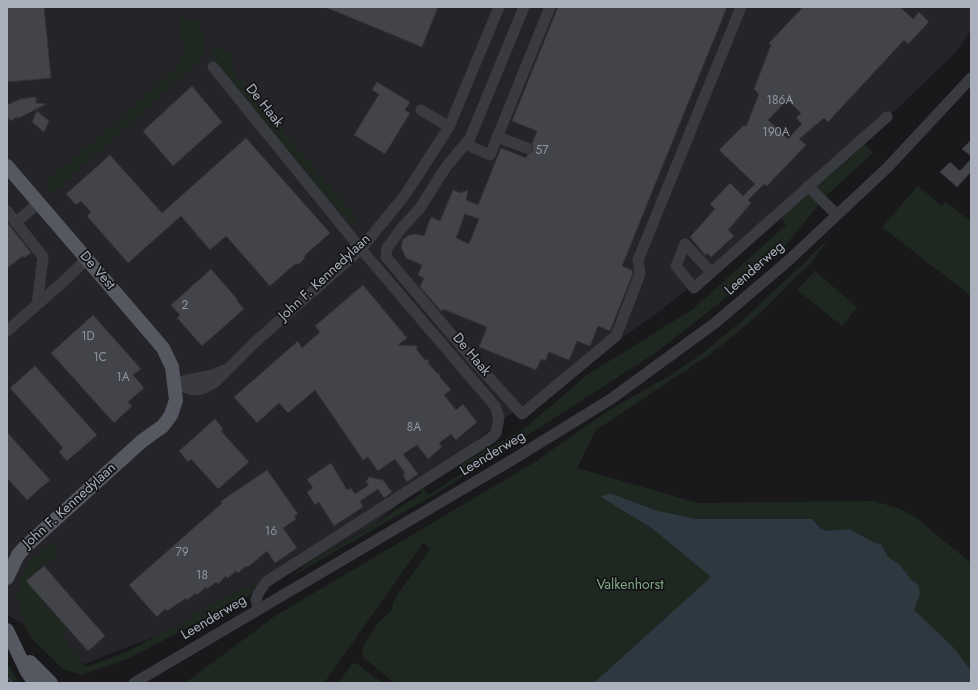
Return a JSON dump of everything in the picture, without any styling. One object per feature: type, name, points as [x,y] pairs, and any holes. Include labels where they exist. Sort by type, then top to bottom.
[{"type":"main road","name":"De Vest","points":[[7,168],[39,203],[163,348],[172,367],[174,383]]},
{"type":"main road","name":"John F. Kennedylaan","points":[[7,578],[18,555],[26,546],[142,441],[163,426],[170,415],[176,400],[174,383]]},
{"type":"main road","points":[[8,635],[19,652],[27,672],[35,683]]},
{"type":"main road","points":[[19,652],[51,683]]},
{"type":"street","name":"John F. Kennedylaan","points":[[174,383],[212,375],[226,369],[361,249],[406,195],[449,126],[499,7]]},
{"type":"street","points":[[524,7],[470,138],[446,166],[420,208],[401,229],[387,248],[386,257],[469,355],[522,414],[616,336],[640,274],[638,260],[640,254],[742,7]]},
{"type":"street","points":[[465,144],[490,154],[550,7]]},
{"type":"street","name":"De Haak","points":[[213,67],[361,249],[495,406],[499,418],[498,426],[491,438],[266,582],[256,600],[259,608]]},
{"type":"street","name":"Leenderweg","points":[[137,682],[259,608],[512,460],[610,399],[715,323],[753,292],[837,215],[903,151],[971,78]]},
{"type":"street","points":[[421,110],[449,126]]},
{"type":"street","points":[[711,272],[887,117]]},
{"type":"street","points":[[497,137],[527,148]]},
{"type":"street","points":[[808,186],[837,215]]},
{"type":"street","points":[[16,222],[39,203]]},
{"type":"street","points":[[7,211],[43,257],[37,305]]},
{"type":"street","points":[[7,331],[86,259]]},
{"type":"shaded area","points":[[7,7],[971,7],[971,31],[953,55],[825,178],[659,312],[498,423],[373,525],[287,575],[220,611],[84,664],[7,614]]},
{"type":"shaded area","points":[[609,493],[658,511],[696,519],[812,519],[821,529],[827,531],[849,529],[875,543],[881,544],[888,557],[900,565],[911,580],[918,584],[920,594],[914,610],[954,648],[971,671],[971,683],[594,683],[711,577],[653,529],[601,497]]},
{"type":"green space","points":[[205,18],[198,24],[205,43],[204,57],[53,193],[43,183],[97,139],[182,62],[183,51],[180,19]]},
{"type":"green space","points":[[218,48],[225,49],[231,53],[235,75],[360,222],[354,228],[228,79],[210,54]]},
{"type":"green space","points":[[865,144],[873,153],[826,196],[780,252],[707,313],[654,354],[439,492],[287,579],[316,558],[356,536],[422,493],[420,490],[423,488],[428,495],[462,473],[458,466],[525,428],[587,375],[693,309],[786,225],[781,217]]},
{"type":"green space","points":[[918,186],[942,206],[945,201],[971,222],[971,296],[882,227]]},
{"type":"green space","name":"Valkenhorst","points":[[830,238],[810,264],[759,314],[716,350],[596,430],[577,468],[698,503],[873,501],[898,508],[915,517],[971,563],[971,683],[394,683],[362,656],[363,647],[378,623],[391,611],[394,600],[430,549],[423,543],[324,683],[185,683],[275,616],[535,462],[609,410],[669,376],[703,353],[744,319]]},
{"type":"green space","points":[[815,271],[857,307],[842,326],[797,290]]},
{"type":"green space","points":[[52,543],[59,551],[54,558],[33,576],[69,628],[64,635],[64,639],[86,667],[127,652],[223,599],[258,582],[250,595],[237,605],[200,621],[128,659],[81,675],[63,669],[35,642],[27,631],[17,600],[18,587],[28,563]]},
{"type":"green space","points":[[7,663],[19,683],[16,683],[7,674]]},
{"type":"green space","points":[[356,663],[382,683],[338,683],[352,664]]},
{"type":"building","points":[[7,7],[44,7],[51,78],[7,82]]},
{"type":"building","points":[[325,7],[438,7],[422,47]]},
{"type":"building","points":[[558,7],[727,7],[622,266],[632,270],[633,273],[610,331],[598,326],[590,346],[577,341],[569,360],[549,352],[545,361],[541,359],[536,370],[479,347],[487,327],[443,309],[442,312],[420,287],[424,278],[418,275],[422,265],[406,258],[401,247],[403,239],[409,235],[415,234],[424,236],[431,217],[440,221],[453,190],[461,193],[468,190],[466,200],[478,205],[501,148],[526,158],[527,155],[533,151],[532,143],[537,131],[512,121]],"holes":[[[465,214],[479,219],[469,244],[456,238]]]},
{"type":"building","points":[[803,7],[900,7],[913,19],[919,12],[929,22],[908,44],[904,40],[828,122],[824,118],[799,139],[806,145],[767,186],[764,184],[748,200],[751,203],[728,230],[734,236],[711,257],[707,253],[705,255],[690,237],[715,209],[710,204],[730,183],[743,196],[755,184],[719,150],[744,125],[746,127],[759,94],[754,89],[771,45],[769,43]],"holes":[[[787,100],[801,113],[796,118],[802,124],[788,139],[768,120]]]},
{"type":"building","points":[[377,82],[410,102],[405,110],[410,113],[385,154],[354,135],[379,94],[372,90]]},
{"type":"building","points":[[192,86],[222,122],[173,166],[143,131]]},
{"type":"building","points":[[36,97],[36,103],[46,104],[10,121],[7,115],[7,105],[20,99]]},
{"type":"building","points":[[37,111],[49,121],[44,132],[32,122]]},
{"type":"building","points":[[246,138],[330,233],[305,255],[304,259],[299,264],[295,264],[270,286],[226,236],[210,250],[181,216],[128,263],[87,216],[91,212],[81,201],[76,205],[66,194],[110,155],[162,213]]},
{"type":"building","points":[[971,140],[971,156],[962,149]]},
{"type":"building","points":[[971,159],[971,172],[957,187],[940,172],[950,162],[960,171]]},
{"type":"building","points":[[7,222],[31,253],[24,258],[23,256],[7,268]]},
{"type":"building","points":[[211,269],[244,309],[202,346],[177,318],[180,315],[171,305]]},
{"type":"building","points":[[363,285],[407,338],[398,345],[417,346],[417,350],[425,360],[429,360],[428,363],[437,373],[440,374],[440,377],[451,390],[444,395],[456,410],[463,404],[477,422],[456,440],[451,434],[439,443],[442,447],[428,459],[417,445],[403,454],[418,474],[407,482],[403,475],[405,473],[395,459],[378,471],[368,457],[363,460],[315,390],[288,413],[279,403],[257,423],[234,397],[298,341],[302,348],[320,332],[315,326]]},
{"type":"building","points":[[93,315],[141,369],[133,375],[144,388],[128,402],[132,406],[114,423],[51,353]]},
{"type":"building","points":[[35,366],[97,435],[67,461],[59,452],[63,448],[10,388]]},
{"type":"building","points":[[215,419],[223,429],[221,431],[249,462],[218,489],[191,459],[188,462],[179,451]]},
{"type":"building","points":[[7,432],[50,480],[27,500],[7,478]]},
{"type":"building","points":[[331,463],[347,490],[351,488],[355,494],[369,485],[366,482],[369,477],[383,480],[392,492],[384,498],[378,489],[360,501],[363,507],[334,526],[319,502],[315,505],[307,492],[313,488],[307,479]]},
{"type":"building","points":[[267,470],[298,514],[294,516],[296,519],[283,528],[297,548],[275,563],[267,551],[248,567],[246,566],[238,573],[236,571],[228,578],[226,576],[218,584],[216,582],[207,589],[206,587],[197,595],[196,593],[187,600],[186,598],[167,611],[165,609],[157,617],[129,585],[222,503],[221,501]]},
{"type":"building","points":[[44,566],[105,636],[88,651],[26,581]]},
{"type":"waterway","points":[[7,677],[13,683]]}]
